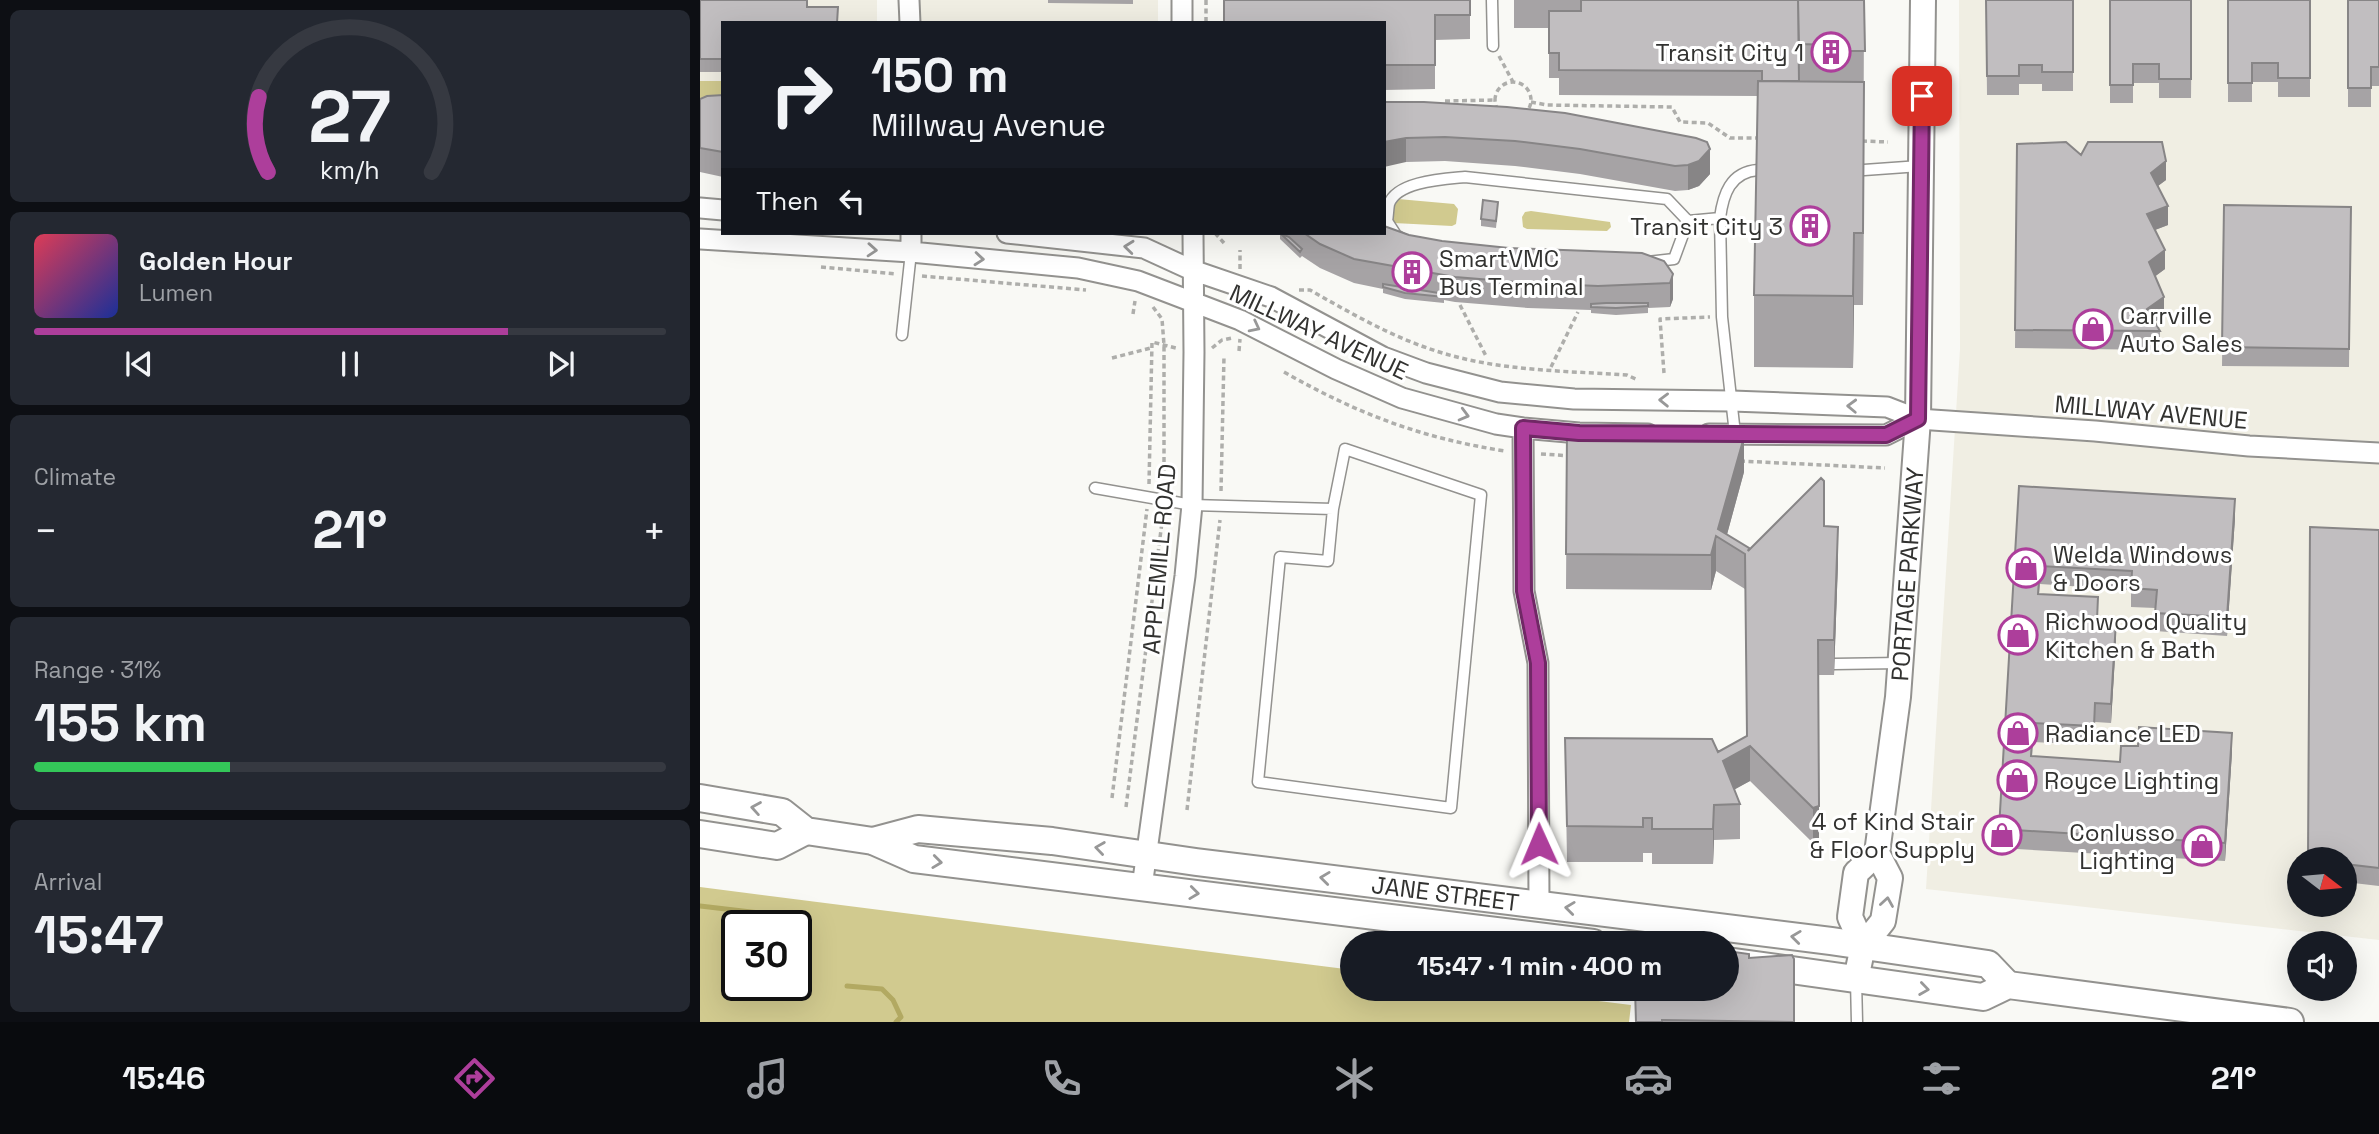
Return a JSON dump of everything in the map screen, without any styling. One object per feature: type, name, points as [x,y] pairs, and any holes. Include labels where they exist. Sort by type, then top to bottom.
[{"type":"main road","name":"JANE STREET","points":[[700,799],[782,812],[806,831],[873,841],[914,859],[1496,931]]},
{"type":"main road","name":"JANE STREET","points":[[873,841],[918,829],[1052,841],[1988,964],[2008,985]]},
{"type":"main road","points":[[700,834],[777,846],[806,831]]},
{"type":"main road","points":[[1739,963],[1983,998],[2008,985],[2290,1022]]},
{"type":"street","points":[[909,0],[910,21]]},
{"type":"street","points":[[1182,0],[1182,21]]},
{"type":"street","name":"PORTAGE PARKWAY","points":[[1856,979],[1863,946],[1884,921],[1890,878],[1877,853],[1898,698],[1918,419],[1923,0]]},
{"type":"street","points":[[700,208],[721,210]]},
{"type":"street","name":"MILLWAY AVENUE","points":[[1025,235],[1144,248],[1192,270],[1271,297],[1394,361],[1426,373],[1500,392],[1574,399],[1887,407],[1918,419],[2095,431],[2249,446],[2379,453]]},
{"type":"street","name":"APPLEMILL ROAD","points":[[1142,887],[1185,576],[1192,505],[1195,352],[1192,301],[1193,235]]},
{"type":"street","name":"MILLWAY AVENUE","points":[[700,239],[911,243],[1078,268],[1138,281],[1240,320],[1336,369],[1402,398],[1496,424],[1523,428],[1579,433],[1668,435]]},
{"type":"street","points":[[1695,434],[1886,435],[1918,419]]},
{"type":"street","points":[[1523,428],[1524,591],[1538,663],[1539,904]]},
{"type":"street","points":[[1863,946],[1850,917],[1856,873],[1877,853]]},
{"type":"lane","points":[[1492,0],[1493,46]]},
{"type":"lane","points":[[1864,170],[1922,166]]},
{"type":"lane","points":[[1735,434],[1723,317],[1720,218],[1722,201],[1731,182],[1740,173],[1758,170]]},
{"type":"lane","points":[[1465,177],[1667,200],[1688,221],[1674,260],[1612,266],[1490,261],[1429,255],[1396,235],[1387,221],[1390,202],[1396,195],[1420,182],[1465,177]]},
{"type":"lane","points":[[1688,221],[1720,218]]},
{"type":"lane","points":[[902,334],[911,243]]},
{"type":"lane","points":[[1345,449],[1481,495],[1451,808],[1258,782],[1280,557],[1328,561],[1333,509],[1345,449]]},
{"type":"lane","points":[[1095,488],[1192,505],[1333,509]]},
{"type":"lane","points":[[1834,664],[1900,663]]},
{"type":"lane","points":[[1856,979],[1857,1022]]},
{"type":"path","points":[[1206,0],[1206,21]]},
{"type":"path","points":[[1493,46],[1513,82]]},
{"type":"path","points":[[1513,82],[1528,90],[1531,102],[1521,116],[1510,117],[1500,112],[1495,100],[1497,90],[1513,82]]},
{"type":"path","points":[[1445,101],[1495,100]]},
{"type":"path","points":[[1531,102],[1547,105],[1672,107],[1680,122],[1707,123],[1730,138],[1769,139]]},
{"type":"path","points":[[1862,141],[1888,142]]},
{"type":"path","points":[[1217,235],[1224,243]]},
{"type":"path","points":[[810,266],[1093,291]]},
{"type":"path","points":[[1231,270],[1240,274]]},
{"type":"path","points":[[1290,289],[1310,290],[1371,324],[1446,354],[1484,363],[1627,375],[1639,381]]},
{"type":"path","points":[[1125,297],[1135,298],[1152,306],[1162,319],[1164,476]]},
{"type":"path","points":[[1460,305],[1487,358]]},
{"type":"path","points":[[1551,367],[1578,312]]},
{"type":"path","points":[[1664,373],[1660,319],[1723,317]]},
{"type":"path","points":[[1112,358],[1152,345],[1148,497],[1112,798]]},
{"type":"path","points":[[1186,810],[1220,527],[1224,356]]},
{"type":"path","points":[[1126,807],[1162,527]]},
{"type":"shaded area","points":[[700,0],[877,0],[877,21],[721,21],[721,82],[700,81]]},
{"type":"shaded area","points":[[919,0],[1158,0],[1158,21],[919,21]]},
{"type":"shaded area","points":[[1959,0],[2379,0],[2379,940],[2357,938],[2357,931],[2299,931],[1926,889],[1960,349]]},
{"type":"shaded area","points":[[700,81],[721,81],[721,103],[700,101]]},
{"type":"shaded area","points":[[1398,199],[1454,204],[1458,209],[1456,224],[1394,223],[1391,220],[1393,203]]},
{"type":"shaded area","points":[[1525,212],[1610,222],[1611,227],[1607,231],[1527,229],[1523,227],[1522,217]]},
{"type":"shaded area","points":[[700,887],[1340,968],[1340,1001],[1599,1001],[1631,1005],[1629,1022],[700,1022]]},
{"type":"building","points":[[700,0],[807,0],[807,7],[838,7],[837,21],[721,21],[721,59],[700,59]]},
{"type":"building","points":[[1224,0],[1470,0],[1470,15],[1435,15],[1435,65],[1386,65],[1386,21],[1224,21]]},
{"type":"building","points":[[1581,0],[1798,0],[1799,81],[1762,81],[1762,71],[1559,70],[1559,53],[1549,53],[1549,11],[1581,11]]},
{"type":"building","points":[[1798,0],[1864,0],[1865,51],[1833,51],[1833,45],[1799,44]]},
{"type":"building","points":[[1986,0],[2073,0],[2073,72],[2042,72],[2042,65],[2019,65],[2019,76],[1987,76]]},
{"type":"building","points":[[2110,0],[2191,0],[2191,79],[2159,79],[2159,64],[2133,64],[2133,85],[2110,85]]},
{"type":"building","points":[[2228,0],[2310,0],[2310,78],[2278,78],[2278,63],[2252,63],[2252,83],[2228,83]]},
{"type":"building","points":[[2348,0],[2379,0],[2379,67],[2371,67],[2371,88],[2348,88]]},
{"type":"building","name":"Transit City 3","points":[[1758,81],[1864,82],[1863,233],[1854,233],[1853,296],[1754,295]]},
{"type":"building","points":[[721,95],[721,152],[700,148],[700,99]]},
{"type":"building","points":[[1386,102],[1507,107],[1565,113],[1696,138],[1707,142],[1710,149],[1699,161],[1675,166],[1580,149],[1515,141],[1406,138],[1386,142]]},
{"type":"building","points":[[2066,142],[2081,155],[2088,142],[2162,142],[2166,161],[2151,173],[2168,206],[2147,214],[2165,250],[2149,262],[2164,297],[2147,309],[2160,331],[2015,330],[2017,144]]},
{"type":"building","points":[[1483,200],[1498,202],[1496,221],[1481,219]]},
{"type":"building","points":[[2224,205],[2351,207],[2349,349],[2222,347]]},
{"type":"building","points":[[1386,227],[1409,235],[1442,241],[1509,248],[1642,253],[1664,261],[1673,274],[1670,283],[1598,286],[1455,277],[1354,259],[1307,235],[1386,235]]},
{"type":"building","points":[[1282,235],[1289,237],[1302,249],[1300,252]]},
{"type":"building","points":[[1383,284],[1445,294],[1444,297],[1405,293],[1383,287]]},
{"type":"building","points":[[1648,303],[1648,306],[1591,307],[1591,304]]},
{"type":"building","points":[[1567,434],[1742,434],[1744,437],[1718,529],[1749,548],[1748,551],[1821,478],[1824,481],[1824,526],[1838,527],[1834,640],[1818,640],[1819,806],[1813,808],[1750,746],[1723,761],[1740,804],[1714,805],[1713,829],[1652,829],[1652,818],[1643,818],[1643,827],[1567,826],[1565,738],[1712,739],[1718,752],[1747,736],[1745,554],[1716,536],[1711,555],[1566,554]]},
{"type":"building","points":[[2019,486],[2235,499],[2227,617],[2155,613],[2157,590],[2131,588],[2132,571],[2040,566],[2038,594],[2098,597],[2097,620],[2116,621],[2111,704],[2095,703],[2094,726],[2033,723],[2031,756],[2120,762],[2121,746],[2138,746],[2139,727],[2232,733],[2225,843],[1999,829]]},
{"type":"building","points":[[2310,527],[2379,530],[2379,868],[2357,865],[2357,847],[2308,847]]},
{"type":"building","points":[[1739,953],[1749,954],[1749,958],[1792,955],[1794,959],[1794,1022],[1636,1022],[1635,1001],[1739,1001]]},
{"type":"waterway","points":[[700,906],[734,910]]},
{"type":"waterway","points":[[847,986],[882,989],[893,1000],[901,1017],[896,1022]]},
{"type":"place","name":"Transit City 1","points":[[1831,52]]},
{"type":"place","name":"Transit City 3","points":[[1810,226]]},
{"type":"place","name":"SmartVMC Bus Terminal","points":[[1412,272]]},
{"type":"place","name":"Carrville Auto Sales","points":[[2093,329]]},
{"type":"place","name":"Welda Windows & Doors","points":[[2026,568]]},
{"type":"place","name":"Richwood Quality Kitchen & Bath","points":[[2018,635]]},
{"type":"place","name":"Radiance LED","points":[[2018,733]]},
{"type":"place","name":"Royce Lighting","points":[[2017,780]]},
{"type":"place","name":"4 of Kind Stair & Floor Supply","points":[[2002,835]]},
{"type":"place","name":"Conlusso Lighting","points":[[2202,846]]},
{"type":"route","points":[[1539,844],[1538,663],[1524,591],[1523,428],[1579,433],[1668,435],[1886,435],[1918,419],[1922,96]]}]
